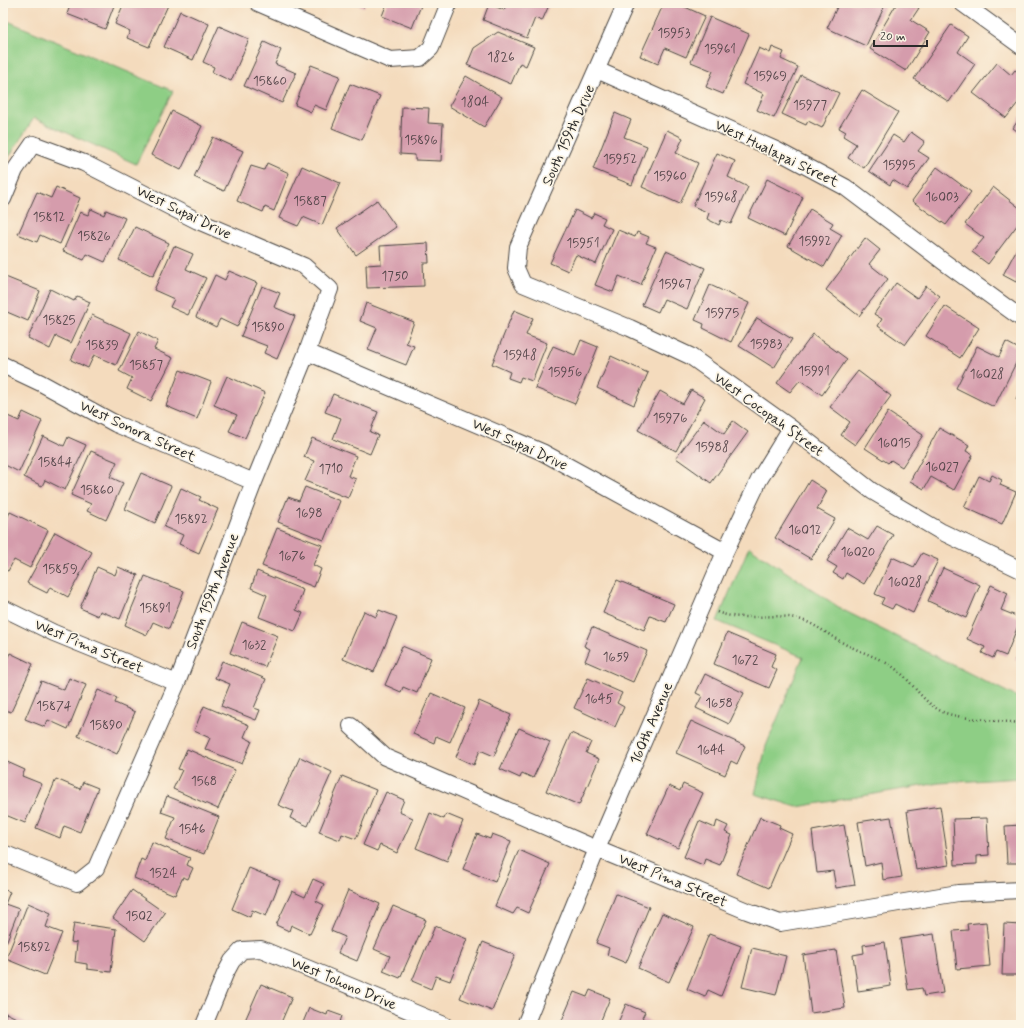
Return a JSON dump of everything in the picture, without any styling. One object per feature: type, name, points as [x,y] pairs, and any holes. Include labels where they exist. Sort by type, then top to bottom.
[{"type":"street","points":[[258,3],[390,60],[420,58],[431,48],[450,3]]},
{"type":"street","name":"South 159th Drive","points":[[516,268],[518,247],[626,3]]},
{"type":"street","points":[[962,3],[1021,46]]},
{"type":"street","name":"West Hualapai Street","points":[[597,70],[776,150],[845,187],[1021,318]]},
{"type":"street","name":"West Supai Drive","points":[[3,199],[15,170],[33,144],[84,163],[198,221],[304,266],[330,289]]},
{"type":"street","name":"West Cocopah Street","points":[[516,268],[524,284],[630,328],[690,356],[791,428],[872,491],[940,531],[1021,570]]},
{"type":"street","name":"South 159th Avenue","points":[[3,853],[77,883],[96,868],[177,683],[254,482],[307,352],[330,289]]},
{"type":"street","name":"West Supai Drive","points":[[307,352],[542,452],[725,552]]},
{"type":"street","name":"West Sonora Street","points":[[3,365],[41,383],[116,424],[254,482]]},
{"type":"street","name":"160th Avenue","points":[[525,1025],[597,849],[725,552],[758,480],[791,428]]},
{"type":"street","name":"West Pima Street","points":[[3,608],[54,633],[177,683]]},
{"type":"street","name":"West Pima Street","points":[[351,726],[385,757],[597,849],[747,911],[780,923],[958,894],[1021,890]]},
{"type":"street","name":"West Tohono Drive","points":[[204,1025],[225,974],[232,961],[242,950],[260,949],[444,1025]]},
{"type":"path","points":[[702,605],[725,615],[736,617],[773,615],[798,619],[893,667],[933,707],[945,713],[1021,724]]},
{"type":"green space","points":[[3,19],[173,91],[136,164],[34,118],[3,166]]},
{"type":"green space","points":[[749,547],[843,610],[1021,699],[1021,778],[939,783],[797,807],[755,794],[766,746],[803,657],[717,621]]},
{"type":"building","points":[[71,3],[115,3],[105,29],[67,14]]},
{"type":"building","points":[[124,3],[169,3],[149,47],[127,38],[130,31],[115,24]]},
{"type":"building","points":[[353,3],[366,3],[364,7]]},
{"type":"building","points":[[387,3],[422,3],[412,28],[382,16]]},
{"type":"building","points":[[507,3],[550,3],[542,21],[535,18],[527,38],[483,20],[489,4],[504,10]]},
{"type":"building","points":[[664,3],[676,3],[705,16],[686,57],[665,48],[658,64],[640,56]]},
{"type":"building","points":[[839,3],[886,3],[866,46],[827,28]]},
{"type":"building","points":[[897,3],[911,3],[919,8],[911,20],[930,32],[906,71],[870,49]]},
{"type":"building","points":[[180,11],[209,24],[193,60],[164,47]]},
{"type":"building","points":[[710,17],[749,34],[723,94],[706,87],[713,71],[691,62]]},
{"type":"building","points":[[951,25],[968,36],[958,52],[975,64],[949,102],[914,79]]},
{"type":"building","points":[[219,26],[249,39],[231,81],[212,72],[214,67],[203,62]]},
{"type":"building","points":[[498,32],[534,47],[526,66],[520,63],[511,84],[467,65],[474,48]]},
{"type":"building","points":[[264,42],[281,50],[275,64],[296,73],[282,103],[244,86]]},
{"type":"building","points":[[772,47],[784,52],[781,59],[798,67],[774,118],[757,110],[764,94],[743,84],[759,48],[770,53]]},
{"type":"building","points":[[997,63],[1011,75],[1015,70],[1021,74],[1021,99],[1006,118],[973,93]]},
{"type":"building","points":[[311,65],[340,76],[326,110],[314,105],[311,112],[295,105]]},
{"type":"building","points":[[801,75],[839,93],[822,128],[808,121],[806,125],[782,114]]},
{"type":"building","points":[[466,76],[502,97],[484,127],[449,106]]},
{"type":"building","points":[[350,84],[380,96],[362,140],[332,128]]},
{"type":"building","points":[[862,90],[898,112],[864,168],[848,158],[856,144],[843,136],[846,132],[839,128]]},
{"type":"building","points":[[402,107],[429,108],[428,123],[443,124],[441,161],[415,160],[415,155],[400,154]]},
{"type":"building","points":[[172,111],[202,126],[181,170],[151,155]]},
{"type":"building","points":[[615,113],[631,120],[624,137],[647,146],[632,185],[593,169]]},
{"type":"building","points":[[1021,116],[1021,134],[1013,128]]},
{"type":"building","points":[[667,130],[683,138],[676,153],[698,163],[680,204],[642,187]]},
{"type":"building","points":[[911,132],[925,142],[918,151],[929,158],[907,189],[893,180],[890,185],[869,171],[893,135],[904,142]]},
{"type":"building","points":[[213,137],[243,151],[224,191],[194,177]]},
{"type":"building","points":[[717,153],[735,161],[728,177],[748,187],[731,224],[721,220],[719,225],[707,219],[709,213],[693,206]]},
{"type":"building","points":[[267,163],[289,173],[274,211],[265,207],[263,212],[237,201],[251,166],[264,170]]},
{"type":"building","points":[[302,166],[340,183],[322,225],[303,217],[298,226],[279,218]]},
{"type":"building","points":[[937,167],[971,192],[946,225],[912,201]]},
{"type":"building","points":[[767,179],[803,197],[785,236],[748,218]]},
{"type":"building","points":[[56,187],[80,198],[60,244],[40,235],[37,242],[18,234],[37,192],[51,198]]},
{"type":"building","points":[[993,187],[1021,209],[1021,220],[988,264],[972,252],[984,238],[965,224]]},
{"type":"building","points":[[377,200],[396,227],[356,255],[337,228]]},
{"type":"building","points":[[91,209],[104,215],[106,210],[125,218],[105,262],[87,254],[84,260],[63,251],[80,212],[88,215]]},
{"type":"building","points":[[810,209],[833,223],[830,228],[842,235],[824,267],[788,246]]},
{"type":"building","points":[[575,210],[591,218],[594,213],[605,218],[602,224],[612,229],[596,264],[576,255],[568,271],[550,263]]},
{"type":"building","points":[[135,227],[169,243],[153,276],[119,260]]},
{"type":"building","points":[[618,230],[635,237],[637,232],[649,237],[646,243],[656,247],[641,285],[619,276],[613,292],[595,285]]},
{"type":"building","points":[[865,238],[880,250],[869,264],[888,279],[859,316],[826,290]]},
{"type":"building","points":[[1021,241],[1021,273],[1016,282],[1003,275]]},
{"type":"building","points":[[428,243],[429,263],[423,263],[424,286],[367,288],[366,265],[381,264],[380,246]]},
{"type":"building","points":[[174,246],[193,254],[186,269],[206,278],[188,315],[170,307],[174,299],[154,290]]},
{"type":"building","points":[[666,251],[705,268],[687,309],[664,299],[658,312],[642,305]]},
{"type":"building","points":[[229,271],[257,283],[237,327],[220,319],[216,327],[196,317],[215,275],[225,280]]},
{"type":"building","points":[[3,276],[40,291],[28,321],[7,312],[3,321]]},
{"type":"building","points":[[896,283],[917,298],[926,286],[940,296],[905,345],[878,326],[882,319],[874,314]]},
{"type":"building","points":[[710,285],[749,303],[731,342],[703,328],[704,324],[695,320]]},
{"type":"building","points":[[262,286],[280,293],[274,307],[295,316],[277,359],[264,353],[267,346],[241,336]]},
{"type":"building","points":[[50,289],[74,301],[77,296],[90,302],[71,343],[56,336],[50,349],[28,338]]},
{"type":"building","points":[[366,303],[414,322],[406,343],[414,346],[406,365],[368,350],[377,328],[360,321]]},
{"type":"building","points":[[945,306],[979,328],[960,358],[926,336]]},
{"type":"building","points":[[514,310],[533,318],[526,335],[547,343],[532,381],[521,377],[519,382],[508,378],[510,372],[492,364]]},
{"type":"building","points":[[92,315],[131,333],[116,365],[94,355],[88,368],[71,360]]},
{"type":"building","points":[[757,318],[792,339],[774,368],[739,346]]},
{"type":"building","points":[[139,331],[158,341],[154,349],[173,358],[151,401],[127,389],[132,378],[119,371]]},
{"type":"building","points":[[813,334],[847,359],[822,395],[800,380],[790,392],[777,383]]},
{"type":"building","points":[[581,340],[598,347],[575,404],[535,388],[553,346],[575,355]]},
{"type":"building","points":[[1006,342],[1021,350],[1021,353],[994,407],[956,388],[977,346],[999,357]]},
{"type":"building","points":[[611,356],[648,373],[634,405],[597,388]]},
{"type":"building","points":[[180,370],[211,382],[197,419],[166,406]]},
{"type":"building","points":[[858,371],[891,396],[855,445],[841,435],[850,422],[830,407]]},
{"type":"building","points":[[227,376],[265,393],[245,438],[229,431],[237,415],[214,405]]},
{"type":"building","points":[[1021,388],[1021,401],[1016,399]]},
{"type":"building","points":[[691,390],[705,398],[676,451],[638,430],[660,391],[683,404]]},
{"type":"building","points":[[333,394],[378,412],[370,432],[378,435],[370,454],[333,439],[341,418],[325,412]]},
{"type":"building","points":[[23,412],[42,421],[19,472],[3,464],[3,414],[19,421]]},
{"type":"building","points":[[888,412],[923,435],[902,467],[891,460],[888,463],[865,448]]},
{"type":"building","points":[[704,420],[724,434],[733,421],[748,432],[711,483],[676,458]]},
{"type":"building","points":[[939,428],[969,445],[966,451],[973,455],[954,490],[931,477],[924,489],[910,481]]},
{"type":"building","points":[[43,436],[64,446],[68,437],[86,445],[65,490],[45,480],[42,486],[24,477]]},
{"type":"building","points":[[312,438],[356,456],[348,476],[356,479],[348,498],[305,481],[314,461],[304,457]]},
{"type":"building","points":[[91,451],[117,462],[110,477],[123,483],[106,520],[87,511],[91,504],[71,495]]},
{"type":"building","points":[[141,473],[171,486],[155,523],[125,509]]},
{"type":"building","points":[[992,475],[1002,480],[1000,485],[1016,492],[1002,524],[964,507],[979,476],[989,481]]},
{"type":"building","points":[[810,480],[827,491],[817,509],[835,519],[811,559],[775,538]]},
{"type":"building","points":[[305,487],[340,501],[324,540],[278,522],[288,497],[299,501]]},
{"type":"building","points":[[181,488],[201,497],[199,500],[218,509],[199,553],[179,544],[183,535],[164,527]]},
{"type":"building","points":[[10,512],[48,530],[30,568],[14,560],[8,571],[3,569],[3,527]]},
{"type":"building","points":[[877,526],[893,535],[864,584],[846,573],[843,579],[833,573],[837,567],[827,561],[847,528],[868,540]]},
{"type":"building","points":[[277,528],[322,545],[313,565],[321,569],[314,587],[262,566]]},
{"type":"building","points":[[55,532],[92,552],[68,597],[50,587],[47,593],[27,583]]},
{"type":"building","points":[[922,553],[938,560],[913,613],[895,604],[892,609],[881,604],[884,598],[875,594],[892,557],[914,567]]},
{"type":"building","points":[[97,567],[115,575],[118,567],[138,575],[120,619],[100,611],[98,616],[80,608]]},
{"type":"building","points":[[943,568],[980,585],[966,618],[928,601]]},
{"type":"building","points":[[257,571],[303,590],[296,610],[303,613],[295,631],[259,617],[267,595],[251,588]]},
{"type":"building","points":[[145,576],[184,591],[169,629],[153,622],[147,635],[125,625]]},
{"type":"building","points":[[617,580],[674,604],[666,622],[650,616],[644,630],[603,613]]},
{"type":"building","points":[[991,585],[1008,593],[1001,610],[1021,618],[1006,656],[996,652],[993,658],[982,653],[985,647],[967,639]]},
{"type":"building","points":[[379,610],[397,617],[374,672],[343,659],[364,611],[376,617]]},
{"type":"building","points":[[242,622],[278,636],[265,667],[230,653]]},
{"type":"building","points":[[592,627],[647,651],[633,682],[585,661],[590,649],[584,646]]},
{"type":"building","points":[[727,633],[776,654],[771,667],[777,670],[769,688],[714,664]]},
{"type":"building","points":[[402,646],[431,658],[417,693],[403,687],[401,692],[385,685]]},
{"type":"building","points":[[1021,647],[1021,662],[1015,660]]},
{"type":"building","points":[[10,653],[33,664],[11,712],[3,709],[3,664],[4,665]]},
{"type":"building","points":[[222,661],[266,679],[254,708],[260,710],[256,720],[221,706],[230,684],[215,678]]},
{"type":"building","points":[[705,674],[744,693],[729,724],[696,708],[702,696],[696,693]]},
{"type":"building","points":[[69,678],[86,685],[68,729],[48,720],[45,727],[25,719],[41,681],[64,690]]},
{"type":"building","points":[[588,678],[622,693],[617,703],[624,707],[615,727],[574,708]]},
{"type":"building","points":[[98,690],[117,698],[115,703],[135,712],[117,754],[78,736]]},
{"type":"building","points":[[431,693],[465,708],[450,742],[436,736],[434,743],[413,734]]},
{"type":"building","points":[[479,701],[511,715],[494,756],[480,750],[474,765],[456,757]]},
{"type":"building","points":[[204,706],[249,725],[244,737],[252,741],[242,764],[205,749],[210,738],[194,731]]},
{"type":"building","points":[[691,721],[745,746],[737,764],[731,761],[725,775],[676,753]]},
{"type":"building","points":[[519,728],[550,742],[533,778],[522,773],[520,778],[500,769]]},
{"type":"building","points":[[571,733],[591,742],[586,753],[599,759],[579,805],[546,791]]},
{"type":"building","points":[[187,749],[235,770],[218,809],[173,789],[182,770],[178,769]]},
{"type":"building","points":[[300,757],[332,772],[308,826],[290,818],[293,811],[278,805]]},
{"type":"building","points":[[5,761],[25,770],[22,776],[42,784],[25,823],[3,814],[3,765]]},
{"type":"building","points":[[342,776],[376,790],[356,839],[342,834],[340,840],[319,832]]},
{"type":"building","points":[[56,779],[80,789],[83,782],[98,788],[80,832],[64,826],[60,838],[36,828]]},
{"type":"building","points":[[683,784],[703,793],[678,848],[647,834],[669,786],[680,791]]},
{"type":"building","points":[[386,792],[404,800],[399,812],[413,818],[397,853],[380,845],[377,851],[363,845]]},
{"type":"building","points":[[167,796],[219,817],[204,854],[166,839],[175,817],[161,812]]},
{"type":"building","points":[[940,806],[949,865],[916,870],[907,811]]},
{"type":"building","points":[[430,813],[444,819],[446,814],[463,821],[447,861],[416,848]]},
{"type":"building","points":[[760,817],[780,825],[779,828],[792,834],[769,888],[736,874]]},
{"type":"building","points":[[891,817],[902,877],[883,880],[881,862],[865,866],[858,822]]},
{"type":"building","points":[[987,818],[989,855],[977,856],[977,864],[955,865],[953,819]]},
{"type":"building","points":[[699,821],[715,828],[717,821],[728,826],[725,832],[732,835],[720,865],[705,859],[703,865],[684,857]]},
{"type":"building","points":[[844,825],[855,885],[836,888],[833,871],[817,873],[812,831]]},
{"type":"building","points":[[1021,825],[1021,863],[1007,863],[1005,826]]},
{"type":"building","points":[[477,834],[490,839],[492,834],[511,841],[495,882],[463,869]]},
{"type":"building","points":[[152,842],[190,858],[187,865],[193,868],[188,879],[183,877],[175,895],[134,878],[141,859],[145,861]]},
{"type":"building","points":[[519,850],[550,864],[528,913],[517,908],[513,914],[495,906]]},
{"type":"building","points":[[249,868],[280,881],[266,916],[252,910],[250,917],[232,909]]},
{"type":"building","points":[[313,879],[324,884],[316,901],[324,905],[310,934],[291,925],[289,931],[276,925],[292,891],[305,897]]},
{"type":"building","points":[[3,889],[10,892],[5,904],[19,909],[6,943],[3,942]]},
{"type":"building","points":[[132,890],[165,913],[145,941],[113,918]]},
{"type":"building","points":[[348,890],[380,904],[357,961],[338,953],[345,937],[331,931]]},
{"type":"building","points":[[616,894],[649,907],[626,963],[607,955],[609,948],[596,943]]},
{"type":"building","points":[[28,903],[51,913],[46,927],[62,933],[45,975],[6,959]]},
{"type":"building","points":[[393,906],[426,920],[400,978],[383,971],[390,956],[374,949]]},
{"type":"building","points":[[662,913],[694,927],[669,982],[638,968]]},
{"type":"building","points":[[986,922],[990,966],[957,969],[953,931],[968,930],[967,924]]},
{"type":"building","points":[[74,923],[116,929],[111,972],[87,969],[87,964],[75,962],[77,943],[71,942]]},
{"type":"building","points":[[1004,924],[1021,925],[1021,975],[1002,975]]},
{"type":"building","points":[[435,926],[467,939],[450,981],[436,976],[431,989],[412,981]]},
{"type":"building","points":[[709,934],[741,946],[721,996],[708,990],[705,997],[687,989]]},
{"type":"building","points":[[934,934],[943,993],[924,996],[922,988],[908,990],[900,939]]},
{"type":"building","points":[[483,942],[515,955],[492,1011],[460,998]]},
{"type":"building","points":[[885,942],[891,986],[858,991],[853,955],[864,953],[863,945]]},
{"type":"building","points":[[752,948],[786,956],[776,995],[742,987]]},
{"type":"building","points":[[836,950],[845,1008],[811,1013],[803,955]]},
{"type":"building","points":[[261,984],[292,997],[280,1025],[243,1025]]},
{"type":"building","points":[[590,990],[610,998],[599,1025],[560,1025],[574,992],[587,997]]},
{"type":"building","points":[[626,1004],[645,1012],[642,1018],[658,1025],[617,1025]]},
{"type":"building","points":[[309,1008],[327,1015],[328,1011],[342,1016],[339,1025],[302,1025]]},
{"type":"building","points":[[6,1013],[31,1025],[3,1025]]}]
